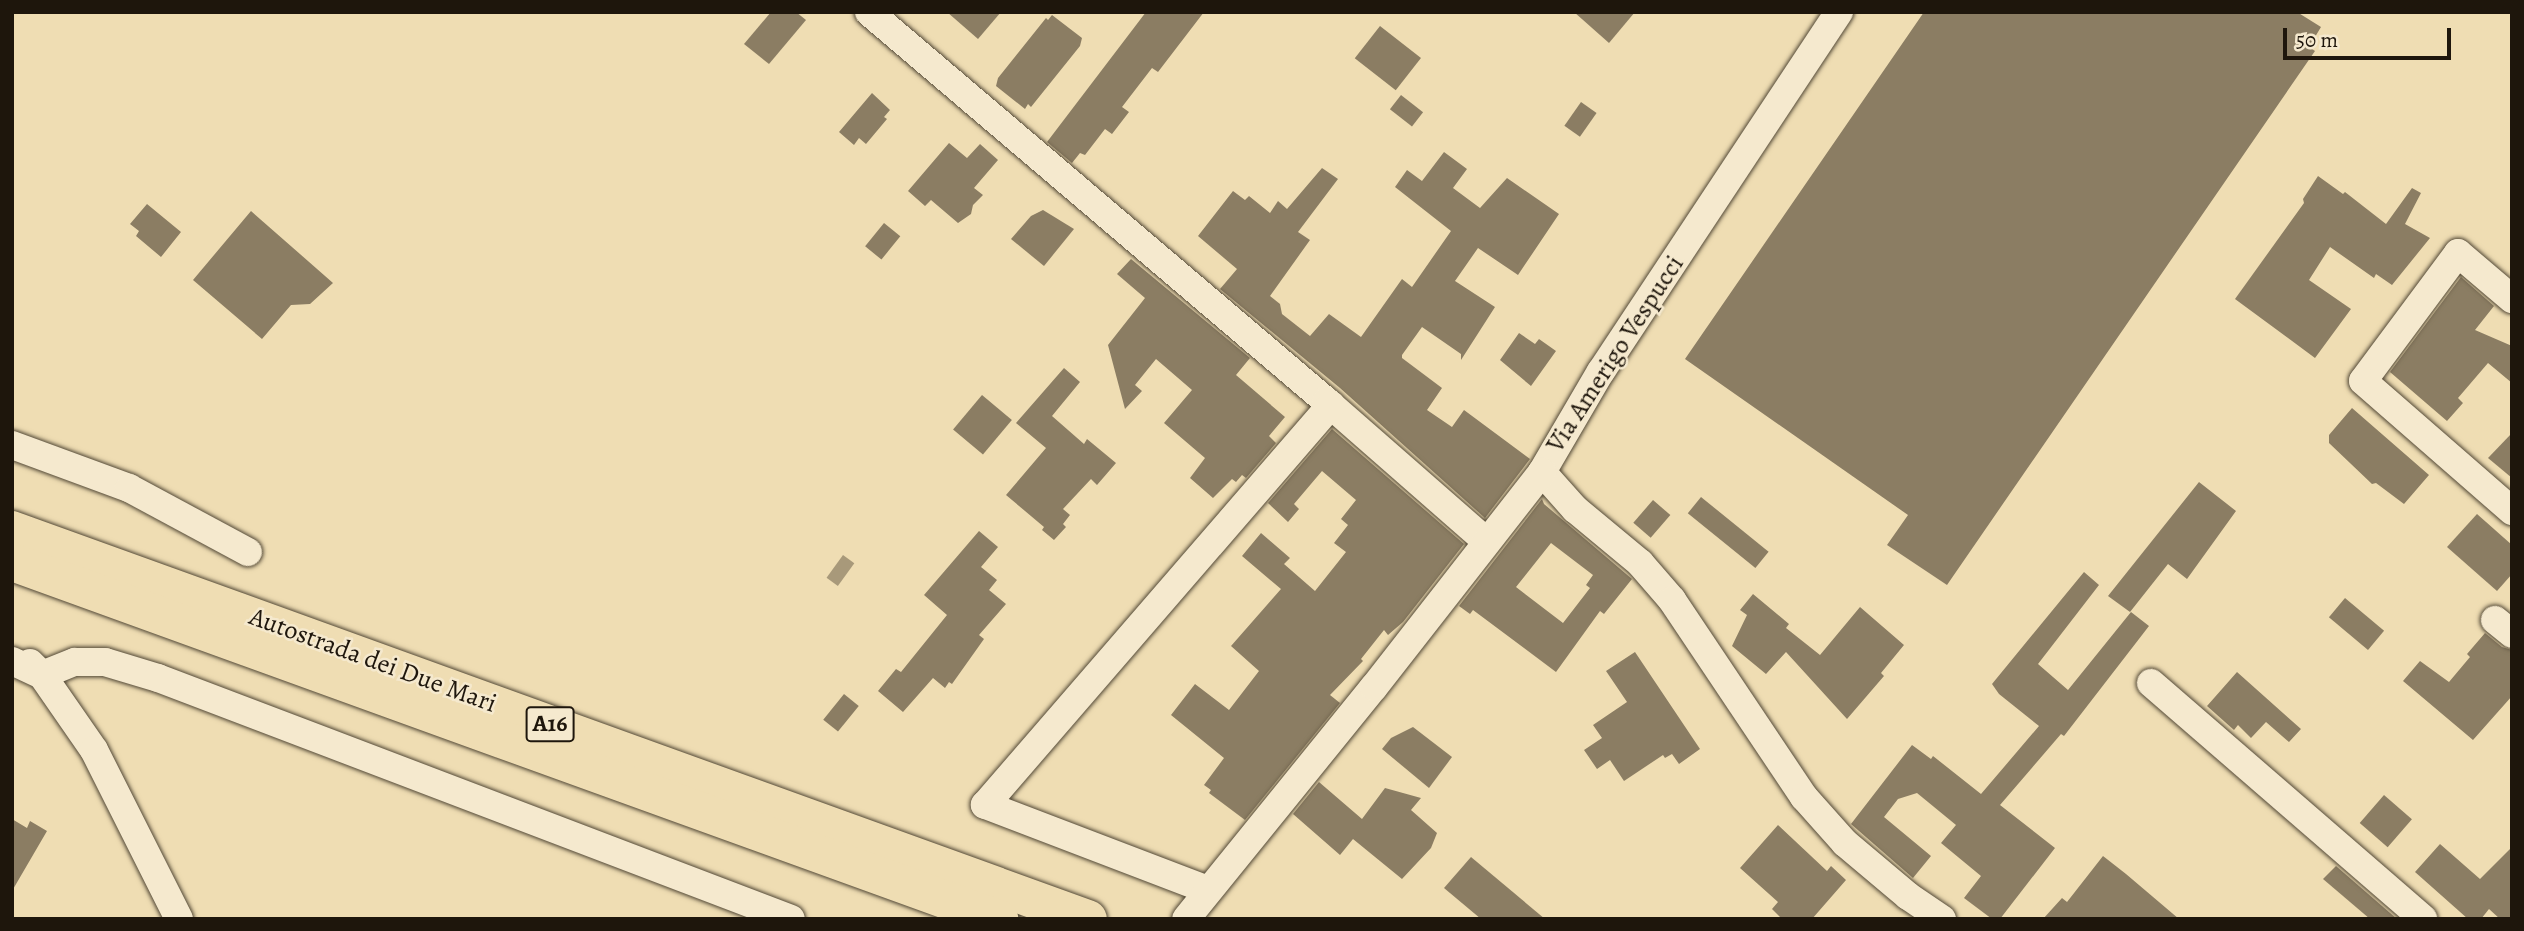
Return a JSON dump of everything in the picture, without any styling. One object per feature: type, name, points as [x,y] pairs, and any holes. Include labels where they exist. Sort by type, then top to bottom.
[{"type":"highway","name":"Autostrada dei Due Mari","points":[[12,530],[1088,919]]},
{"type":"highway","name":"Autostrada dei Due Mari","points":[[12,562],[999,919]]},
{"type":"street","points":[[869,12],[1331,405],[1486,541]]},
{"type":"street","name":"Via Amerigo Vespucci","points":[[1839,12],[1601,371],[1542,472],[1575,509],[1640,563],[1672,600],[1804,797],[1845,843],[1908,896],[1942,919]]},
{"type":"street","points":[[2512,299],[2458,253],[2363,381],[2512,511]]},
{"type":"street","points":[[1208,890],[985,805],[1331,405]]},
{"type":"street","points":[[12,445],[129,488],[248,552]]},
{"type":"street","points":[[1186,919],[1374,687],[1542,472]]},
{"type":"street","points":[[12,646],[42,675],[94,750],[179,919]]},
{"type":"street","points":[[12,661],[42,675],[75,662],[105,662],[158,678],[791,919]]},
{"type":"street","points":[[2151,683],[2423,919]]},
{"type":"shaded area","points":[[843,555],[854,563],[838,586],[827,578]]},
{"type":"building","points":[[771,12],[796,12],[806,20],[769,64],[744,44]]},
{"type":"building","points":[[947,12],[1001,12],[978,39]]},
{"type":"building","points":[[1146,12],[1204,12],[1158,72],[1152,68],[1122,107],[1129,112],[1112,134],[1105,129],[1085,155],[1080,153],[1072,163],[1047,142]]},
{"type":"building","points":[[1574,12],[1635,12],[1609,43]]},
{"type":"building","points":[[1924,12],[2297,12],[2321,27],[2309,47],[2315,51],[1947,585],[1887,545],[1908,515],[1685,359]]},
{"type":"building","points":[[1052,15],[1082,38],[1080,46],[1031,107],[1028,104],[1025,109],[996,86],[998,78],[1046,18],[1048,20]]},
{"type":"building","points":[[1380,26],[1421,58],[1396,90],[1355,58]]},
{"type":"building","points":[[872,93],[890,110],[884,117],[887,119],[866,144],[859,138],[854,145],[839,132]]},
{"type":"building","points":[[1401,95],[1423,112],[1412,126],[1390,109]]},
{"type":"building","points":[[1581,102],[1597,113],[1580,137],[1564,126]]},
{"type":"building","points":[[949,143],[967,158],[980,144],[998,160],[974,188],[983,195],[973,205],[971,214],[958,223],[931,200],[925,206],[908,191]]},
{"type":"building","points":[[1444,152],[1467,169],[1453,188],[1480,208],[1507,178],[1559,214],[1518,275],[1478,248],[1455,281],[1495,307],[1461,360],[1461,354],[1422,327],[1402,355],[1402,358],[1442,388],[1427,410],[1452,427],[1464,410],[1530,459],[1485,518],[1340,388],[1220,289],[1237,269],[1198,236],[1233,191],[1245,200],[1249,196],[1270,213],[1278,201],[1287,209],[1322,168],[1338,179],[1298,232],[1310,240],[1270,296],[1280,304],[1282,314],[1310,336],[1329,314],[1361,337],[1402,279],[1412,287],[1451,231],[1395,187],[1407,170],[1422,181]]},
{"type":"building","points":[[2318,176],[2343,194],[2345,192],[2386,224],[2412,188],[2421,193],[2405,224],[2430,238],[2392,285],[2376,274],[2374,278],[2330,247],[2309,280],[2351,309],[2315,358],[2235,299],[2304,203],[2303,199]]},
{"type":"building","points":[[147,204],[181,232],[161,257],[136,236],[139,231],[130,224]]},
{"type":"building","points":[[1043,210],[1074,229],[1044,266],[1011,239],[1031,216]]},
{"type":"building","points":[[251,211],[333,283],[310,304],[291,305],[262,339],[193,280]]},
{"type":"building","points":[[884,223],[900,236],[881,260],[865,246]]},
{"type":"building","points":[[1131,259],[1250,358],[1236,375],[1285,417],[1269,436],[1276,443],[1246,478],[1242,475],[1236,482],[1232,479],[1213,498],[1190,478],[1205,458],[1164,423],[1192,390],[1156,359],[1135,385],[1142,391],[1125,409],[1108,345],[1145,298],[1117,274]]},
{"type":"building","points":[[2461,277],[2494,306],[2475,330],[2512,346],[2512,383],[2488,363],[2458,398],[2463,403],[2447,421],[2390,372]]},
{"type":"building","points":[[1519,333],[1535,344],[1539,339],[1556,351],[1531,386],[1500,360]]},
{"type":"building","points":[[1064,368],[1080,382],[1052,416],[1084,444],[1087,439],[1116,463],[1097,485],[1091,479],[1063,509],[1070,515],[1063,524],[1066,527],[1054,540],[1042,530],[1044,527],[1006,495],[1046,448],[1016,423]]},
{"type":"building","points":[[982,395],[1012,420],[983,455],[953,429]]},
{"type":"building","points":[[2352,408],[2429,475],[2404,504],[2376,483],[2372,484],[2329,443],[2329,435]]},
{"type":"building","points":[[1332,429],[1464,544],[1403,622],[1388,635],[1384,630],[1361,659],[1363,661],[1330,695],[1340,703],[1245,820],[1209,793],[1211,790],[1204,785],[1224,758],[1171,715],[1195,684],[1229,710],[1259,671],[1231,646],[1281,589],[1242,556],[1261,533],[1290,558],[1284,564],[1315,591],[1346,552],[1334,543],[1348,525],[1341,519],[1356,500],[1322,471],[1294,504],[1299,509],[1288,522],[1268,503]]},
{"type":"building","points":[[2512,433],[2512,478],[2488,458]]},
{"type":"building","points":[[2199,482],[2236,511],[2187,579],[2168,564],[2130,612],[2108,596]]},
{"type":"building","points":[[1701,497],[1769,552],[1755,568],[1688,513]]},
{"type":"building","points":[[1542,499],[1544,504],[1632,579],[1604,614],[1600,611],[1556,672],[1473,610],[1470,614],[1459,606]],"holes":[[[1551,543],[1593,575],[1586,585],[1590,588],[1563,623],[1516,587]]]},
{"type":"building","points":[[1653,500],[1670,515],[1651,538],[1633,523]]},
{"type":"building","points":[[2477,514],[2512,545],[2512,574],[2497,591],[2447,547]]},
{"type":"building","points":[[979,531],[998,547],[981,567],[997,580],[989,590],[1006,604],[979,635],[984,639],[952,684],[949,682],[945,688],[933,678],[903,712],[878,691],[896,669],[901,672],[947,615],[924,595]]},
{"type":"building","points":[[2084,572],[2099,585],[2038,664],[2068,690],[2131,612],[2149,626],[2064,736],[2061,734],[2000,805],[2055,848],[2000,919],[1992,919],[1964,898],[1981,876],[1941,843],[1956,825],[1917,793],[1898,799],[1884,817],[1931,856],[1913,878],[1851,824],[1912,745],[1931,759],[1933,756],[1981,794],[2039,726],[1999,694],[1992,684]]},
{"type":"building","points":[[1753,594],[1789,624],[1786,628],[1820,655],[1860,607],[1904,645],[1881,673],[1884,676],[1847,719],[1786,652],[1766,674],[1732,646],[1747,615],[1740,610]]},
{"type":"building","points":[[2345,598],[2384,631],[2368,650],[2329,617]]},
{"type":"building","points":[[2485,633],[2502,647],[2512,650],[2512,696],[2473,740],[2403,681],[2420,661],[2449,682],[2470,657],[2467,654]]},
{"type":"building","points":[[1635,652],[1700,749],[1679,764],[1672,754],[1665,758],[1663,755],[1624,781],[1610,760],[1597,769],[1584,750],[1602,738],[1593,725],[1627,702],[1606,671]]},
{"type":"building","points":[[2237,672],[2301,729],[2289,742],[2266,722],[2251,738],[2238,725],[2234,730],[2207,706]]},
{"type":"building","points":[[844,694],[859,706],[838,732],[823,720]]},
{"type":"building","points":[[1413,727],[1452,757],[1429,788],[1382,749],[1391,738]]},
{"type":"building","points":[[1319,782],[1362,819],[1385,788],[1421,798],[1411,810],[1437,833],[1431,848],[1402,879],[1353,839],[1340,855],[1293,814]]},
{"type":"building","points":[[2384,795],[2412,819],[2388,847],[2360,823]]},
{"type":"building","points":[[12,819],[27,828],[30,821],[47,831],[12,891]]},
{"type":"building","points":[[1778,825],[1827,871],[1831,866],[1846,880],[1812,919],[1782,919],[1772,909],[1778,902],[1740,868]]},
{"type":"building","points":[[2440,844],[2480,879],[2512,847],[2512,919],[2500,919],[2489,909],[2481,919],[2468,919],[2415,872]]},
{"type":"building","points":[[2103,856],[2179,919],[2043,919],[2062,898],[2067,902]]},
{"type":"building","points":[[1471,857],[1545,919],[1481,919],[1444,888]]},
{"type":"building","points":[[2336,866],[2397,919],[2370,919],[2323,879]]}]
